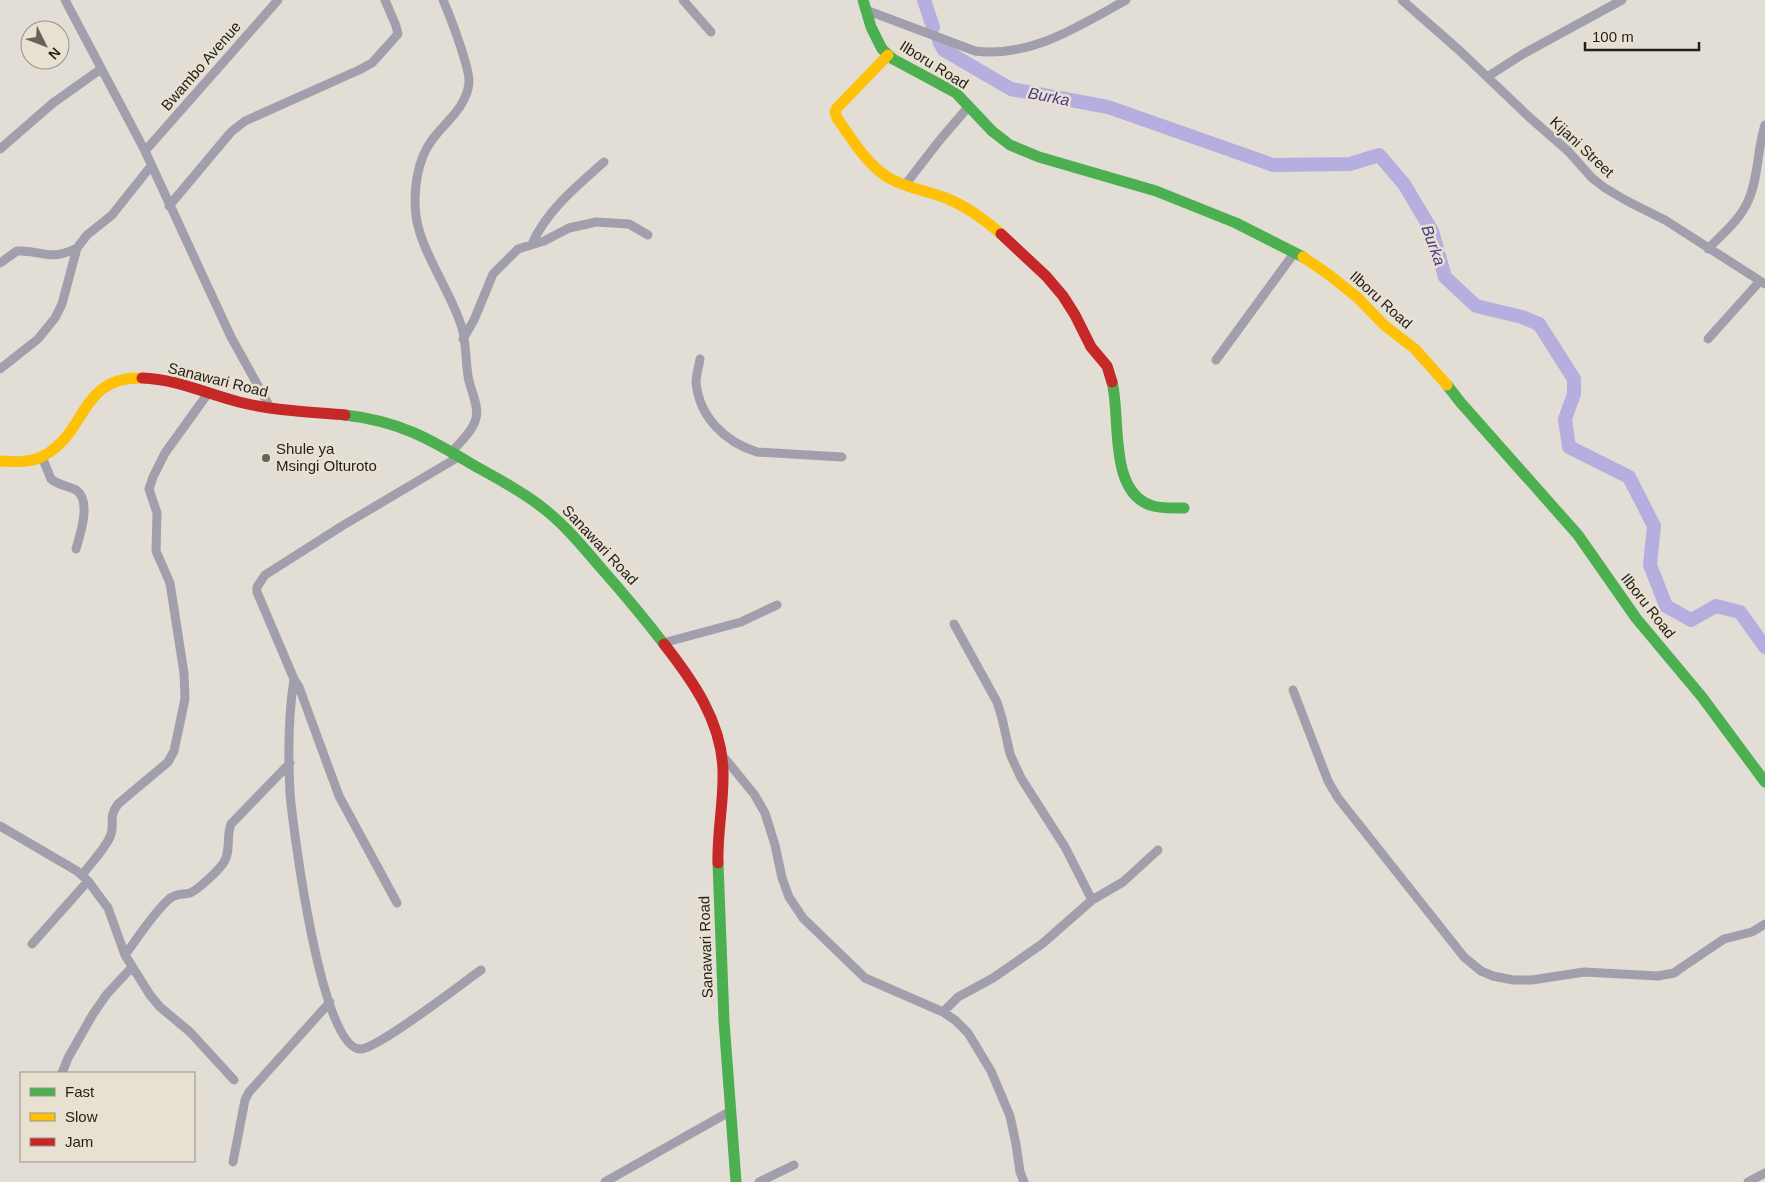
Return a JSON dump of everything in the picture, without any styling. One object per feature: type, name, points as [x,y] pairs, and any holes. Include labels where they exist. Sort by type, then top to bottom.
[{"type":"street","points":[[65,0],[145,151],[231,338],[271,409]]},
{"type":"street","name":"Bwambo Avenue","points":[[145,151],[278,0]]},
{"type":"street","points":[[169,206],[231,132],[245,121],[372,63],[398,34],[385,0]]},
{"type":"street","points":[[398,903],[339,796],[299,687],[257,592],[260,582],[265,576],[456,454],[477,415],[467,372],[462,327],[426,246],[418,226],[416,213],[419,165],[433,140],[462,104],[469,82],[467,69],[443,0]]},
{"type":"street","points":[[683,0],[711,32]]},
{"type":"street","points":[[865,5],[975,51],[988,53],[1022,48],[1055,38],[1126,0]]},
{"type":"street","name":"Kijani Street","points":[[1402,0],[1568,151],[1599,183],[1627,202],[1665,220],[1762,283]]},
{"type":"street","points":[[1487,76],[1523,54],[1622,0]]},
{"type":"street","name":"Ilboru Road","points":[[865,5],[878,44],[888,55],[908,68],[947,88],[961,98],[1004,141],[1019,149],[1060,164],[1124,181],[1166,195],[1236,223],[1295,252],[1328,274],[1358,298],[1384,325],[1415,349],[1441,377],[1461,403],[1578,535],[1636,618],[1702,697],[1765,782]]},
{"type":"street","points":[[888,55],[835,112],[837,118],[866,156],[883,174],[906,185],[943,197],[969,209],[982,218],[1042,274],[1068,302],[1091,347],[1108,366],[1115,395],[1122,469],[1130,488],[1140,501],[1148,505],[1160,508],[1184,508]]},
{"type":"street","points":[[0,149],[53,103],[101,69]]},
{"type":"street","points":[[906,185],[939,141],[969,106]]},
{"type":"street","points":[[1708,249],[1738,218],[1748,202],[1765,125]]},
{"type":"street","points":[[532,244],[537,233],[571,190],[604,162]]},
{"type":"street","points":[[0,263],[17,252],[48,256],[66,253],[76,248],[87,235],[112,215],[151,166]]},
{"type":"street","points":[[463,339],[474,320],[494,274],[518,249],[544,241],[568,228],[596,222],[629,224],[648,235]]},
{"type":"street","points":[[0,369],[38,339],[56,318],[62,304],[76,248]]},
{"type":"street","points":[[1216,360],[1295,252]]},
{"type":"street","points":[[1708,339],[1762,283]]},
{"type":"street","points":[[700,358],[696,381],[700,400],[710,422],[726,437],[743,448],[757,452],[842,457]]},
{"type":"street","name":"Sanawari Road","points":[[42,457],[61,441],[97,392],[114,381],[143,378],[181,384],[247,404],[271,409],[348,416],[392,424],[419,434],[456,454],[520,491],[556,518],[627,596],[690,679],[704,702],[719,742],[722,755],[722,782],[718,824],[721,970],[729,1112],[736,1182]]},
{"type":"street","points":[[32,944],[85,878],[111,835],[112,814],[118,804],[168,762],[174,751],[185,699],[184,673],[170,584],[156,551],[157,512],[149,489],[165,453],[209,392]]},
{"type":"street","points":[[0,461],[31,460],[42,457],[51,479],[76,490],[80,494],[83,498],[84,506],[83,520],[76,549]]},
{"type":"street","points":[[663,643],[741,622],[777,605]]},
{"type":"street","points":[[954,624],[997,702],[1010,754],[1021,778],[1065,847],[1092,900]]},
{"type":"street","points":[[294,679],[289,720],[292,815],[302,885],[313,948],[330,1002],[346,1040],[351,1046],[361,1049],[369,1046],[389,1035],[481,970]]},
{"type":"street","points":[[1293,690],[1328,781],[1338,798],[1464,958],[1481,971],[1493,976],[1513,980],[1532,980],[1584,972],[1658,976],[1674,972],[1724,939],[1752,932],[1765,924]]},
{"type":"street","points":[[722,755],[754,794],[765,813],[775,845],[782,878],[789,897],[803,918],[865,978],[943,1012],[955,1020],[968,1033],[995,1079],[1010,1116],[1020,1172],[1024,1182]]},
{"type":"street","points":[[125,954],[156,913],[170,898],[180,893],[191,892],[224,862],[228,853],[227,834],[231,824],[290,763]]},
{"type":"street","points":[[0,826],[85,878],[108,908],[125,954],[140,981],[160,1007],[190,1032],[234,1080]]},
{"type":"street","points":[[943,1012],[958,997],[993,978],[1042,944],[1092,900],[1123,882],[1158,850]]},
{"type":"street","points":[[62,1072],[68,1058],[93,1014],[107,994],[132,967]]},
{"type":"street","points":[[233,1162],[244,1100],[249,1092],[330,1002]]},
{"type":"street","points":[[605,1182],[729,1112]]},
{"type":"street","points":[[759,1182],[794,1165]]},
{"type":"street","points":[[1748,1182],[1765,1173]]},
{"type":"waterway","points":[[924,0],[933,27]]},
{"type":"waterway","name":"Burka","points":[[939,41],[944,50],[1011,89],[1108,107],[1273,165],[1350,164],[1379,155],[1404,184],[1432,231],[1445,277],[1476,306],[1522,317],[1539,324],[1574,379],[1574,394],[1565,419],[1569,447],[1629,477],[1654,526],[1650,565],[1666,606],[1691,620],[1716,606],[1740,612],[1765,647]]},
{"type":"traffic: fast","points":[[863,0],[871,27],[882,49],[893,59],[956,93],[992,131],[1010,145],[1039,157],[1156,191],[1236,223],[1303,257]]},
{"type":"traffic: fast","points":[[1112,382],[1119,451],[1122,468],[1128,484],[1137,497],[1150,505],[1162,508],[1184,508]]},
{"type":"traffic: fast","points":[[1447,385],[1578,535],[1636,618],[1702,697],[1765,782]]},
{"type":"traffic: fast","points":[[345,415],[382,422],[413,433],[443,447],[535,502],[574,536],[664,644]]},
{"type":"traffic: fast","points":[[718,863],[724,1021],[736,1182]]},
{"type":"traffic: slow","points":[[888,55],[837,108],[835,112],[837,118],[860,151],[881,173],[902,184],[951,200],[967,208],[1001,234]]},
{"type":"traffic: slow","points":[[1303,257],[1358,298],[1384,325],[1415,349],[1447,385]]},
{"type":"traffic: slow","points":[[0,461],[17,462],[40,458],[59,445],[95,395],[107,386],[122,380],[142,378]]},
{"type":"traffic: jam","points":[[1001,234],[1046,276],[1063,296],[1091,347],[1107,366],[1112,382]]},
{"type":"traffic: jam","points":[[142,378],[167,381],[252,405],[292,411],[345,415]]},
{"type":"traffic: jam","points":[[664,644],[704,703],[712,719],[717,736],[723,771],[718,863]]},
{"type":"place","name":"Shule ya Msingi Olturoto","points":[[266,458]]}]
